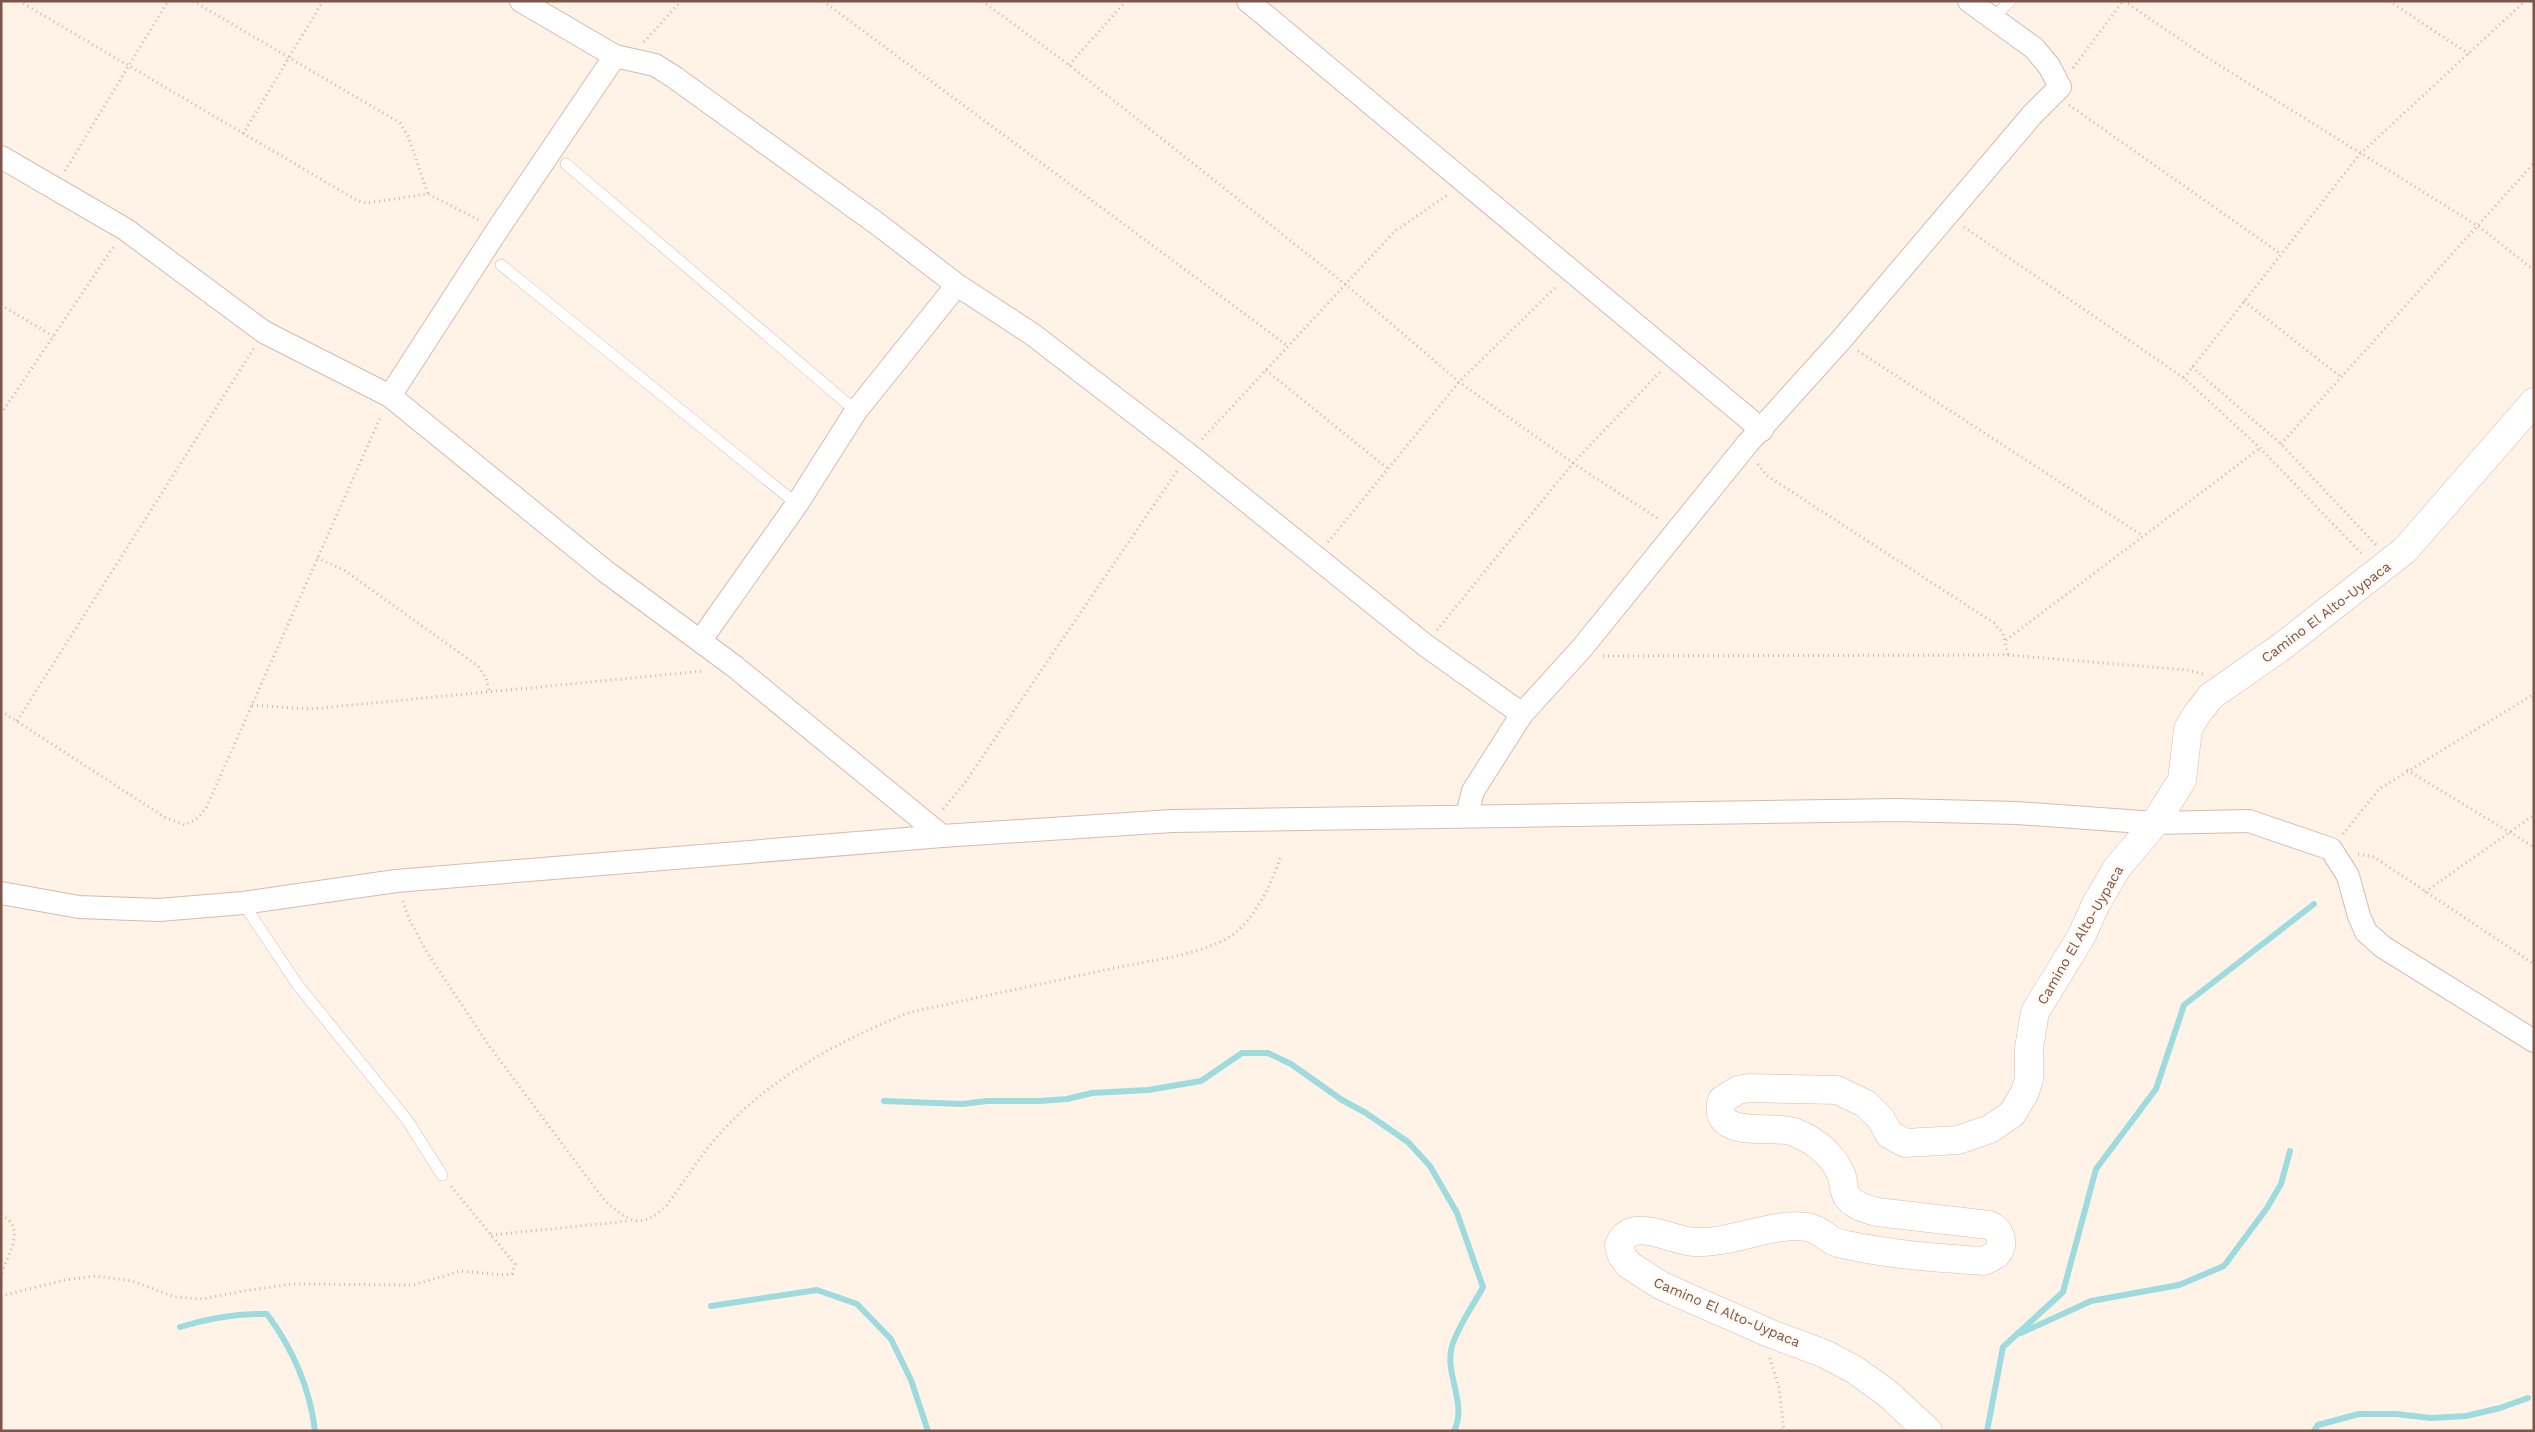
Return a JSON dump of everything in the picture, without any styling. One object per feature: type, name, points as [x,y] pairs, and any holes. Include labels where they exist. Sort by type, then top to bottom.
[{"type":"street","points":[[521,1],[615,56],[655,65],[674,77],[879,225],[957,285],[1032,334],[1188,454],[1425,645],[1522,714]]},
{"type":"street","points":[[1248,1],[1675,358],[1755,437]]},
{"type":"street","points":[[1467,815],[1473,791],[1522,714],[1582,648],[1755,437],[1841,340],[2032,115],[2060,87],[2049,66],[2034,48],[1992,20],[1969,1]]},
{"type":"street","points":[[390,396],[498,229],[615,56]]},
{"type":"street","points":[[1,157],[56,187],[125,229],[264,332],[390,396],[604,571],[734,666],[936,831]]},
{"type":"street","points":[[700,641],[797,504],[856,411],[957,285]]},
{"type":"street","name":"Camino El Alto-Uypaca","points":[[1928,1431],[1887,1393],[1855,1370],[1825,1354],[1769,1332],[1647,1278],[1629,1265],[1622,1256],[1619,1245],[1621,1239],[1629,1232],[1638,1230],[1681,1240],[1708,1242],[1794,1226],[1820,1231],[1831,1240],[1859,1247],[1984,1261],[1997,1254],[2001,1239],[1995,1227],[1985,1224],[1877,1212],[1860,1206],[1846,1196],[1842,1175],[1831,1155],[1810,1140],[1783,1128],[1736,1128],[1723,1117],[1720,1110],[1722,1100],[1738,1090],[1749,1088],[1837,1090],[1866,1104],[1881,1119],[1888,1134],[1905,1143],[1958,1140],[1990,1129],[2012,1114],[2025,1092],[2029,1079],[2029,1048],[2035,1012],[2081,936],[2096,904],[2117,868],[2155,822],[2182,780],[2188,729],[2211,696],[2280,648],[2405,550],[2534,402]]},
{"type":"street","points":[[1,893],[88,907],[159,910],[244,903],[396,881],[936,831],[1172,820],[1896,810],[2017,813],[2155,822],[2249,821],[2331,849],[2348,876],[2359,916],[2366,932],[2382,947],[2534,1041]]},
{"type":"lane","points":[[1992,20],[2010,1]]},
{"type":"lane","points":[[566,164],[856,411]]},
{"type":"lane","points":[[501,265],[797,504]]},
{"type":"lane","points":[[244,903],[297,984],[407,1120],[442,1175]]},
{"type":"path","points":[[19,1],[358,201],[367,203],[428,194],[498,229]]},
{"type":"path","points":[[56,187],[130,68],[168,1]]},
{"type":"path","points":[[193,1],[400,123],[408,136],[428,194]]},
{"type":"path","points":[[243,134],[323,1]]},
{"type":"path","points":[[823,1],[1288,346]]},
{"type":"path","points":[[982,1],[1069,65],[1345,284],[1459,382],[1573,463],[1677,531]]},
{"type":"path","points":[[1069,65],[1126,1]]},
{"type":"path","points":[[2281,254],[2073,108],[2060,87],[2123,1],[2360,154],[2478,226],[2534,270]]},
{"type":"path","points":[[2389,1],[2469,54]]},
{"type":"path","points":[[2184,378],[2360,154],[2525,1]]},
{"type":"path","points":[[2281,444],[2534,163]]},
{"type":"path","points":[[936,831],[964,784],[1188,454],[1395,231],[1465,183]]},
{"type":"path","points":[[1947,216],[2184,378],[2385,567]]},
{"type":"path","points":[[1,414],[125,229]]},
{"type":"path","points":[[1316,557],[1459,382],[1572,272]]},
{"type":"path","points":[[2244,301],[2341,377]]},
{"type":"path","points":[[1,305],[53,336]]},
{"type":"path","points":[[17,721],[264,332]]},
{"type":"path","points":[[1841,340],[2143,536]]},
{"type":"path","points":[[1425,645],[1573,463],[1675,358]]},
{"type":"path","points":[[2192,367],[2281,444],[2385,567]]},
{"type":"path","points":[[1266,370],[1388,469]]},
{"type":"path","points":[[1755,437],[1760,468],[1766,475],[1994,623],[2006,640],[2008,655]]},
{"type":"path","points":[[2006,640],[2260,448]]},
{"type":"path","points":[[317,558],[344,570],[478,666],[486,678],[489,691]]},
{"type":"path","points":[[1582,648],[1600,656],[2008,655],[2187,670],[2213,677],[2226,686]]},
{"type":"path","points":[[1,712],[166,818],[185,825],[198,818],[206,808],[252,706],[310,708],[698,672],[734,666]]},
{"type":"path","points":[[2534,694],[2407,770],[2379,789],[2331,849],[2374,857],[2534,964]]},
{"type":"path","points":[[2407,770],[2534,847]]},
{"type":"path","points":[[2425,892],[2534,815]]},
{"type":"path","points":[[491,1235],[648,1219],[657,1214],[667,1204],[722,1132],[770,1089],[823,1053],[851,1037],[911,1012],[1147,961],[1208,947],[1222,941],[1245,924],[1274,877],[1281,855]]},
{"type":"path","points":[[396,881],[410,919],[428,954],[490,1047],[604,1200],[625,1219],[632,1220]]},
{"type":"path","points":[[1,1296],[64,1280],[96,1276],[132,1281],[175,1297],[203,1299],[243,1290],[293,1284],[413,1285],[461,1271],[504,1276],[512,1274],[515,1264],[442,1175]]},
{"type":"path","points":[[1,1215],[12,1221],[16,1231],[1,1276]]},
{"type":"path","points":[[1769,1332],[1767,1341],[1771,1367],[1780,1388],[1784,1431]]},
{"type":"waterway","points":[[1987,1431],[2003,1347],[2063,1292],[2096,1169],[2156,1089],[2184,1005],[2314,904]]},
{"type":"waterway","points":[[884,1101],[962,1104],[987,1101],[1039,1101],[1067,1099],[1092,1093],[1148,1090],[1201,1081],[1242,1053],[1268,1053],[1291,1064],[1342,1100],[1366,1113],[1408,1142],[1430,1166],[1457,1213],[1483,1287],[1452,1346],[1450,1357],[1458,1410],[1458,1421],[1454,1431]]},
{"type":"waterway","points":[[2021,1333],[2091,1301],[2179,1285],[2224,1266],[2267,1208],[2281,1184],[2290,1151]]},
{"type":"waterway","points":[[711,1306],[817,1290],[857,1304],[891,1339],[911,1380],[928,1431]]},
{"type":"waterway","points":[[180,1327],[223,1317],[267,1314],[292,1355],[298,1369],[309,1399],[315,1431]]},
{"type":"waterway","points":[[2314,1431],[2318,1425],[2359,1414],[2396,1414],[2431,1418],[2466,1416],[2500,1408],[2528,1398]]}]
